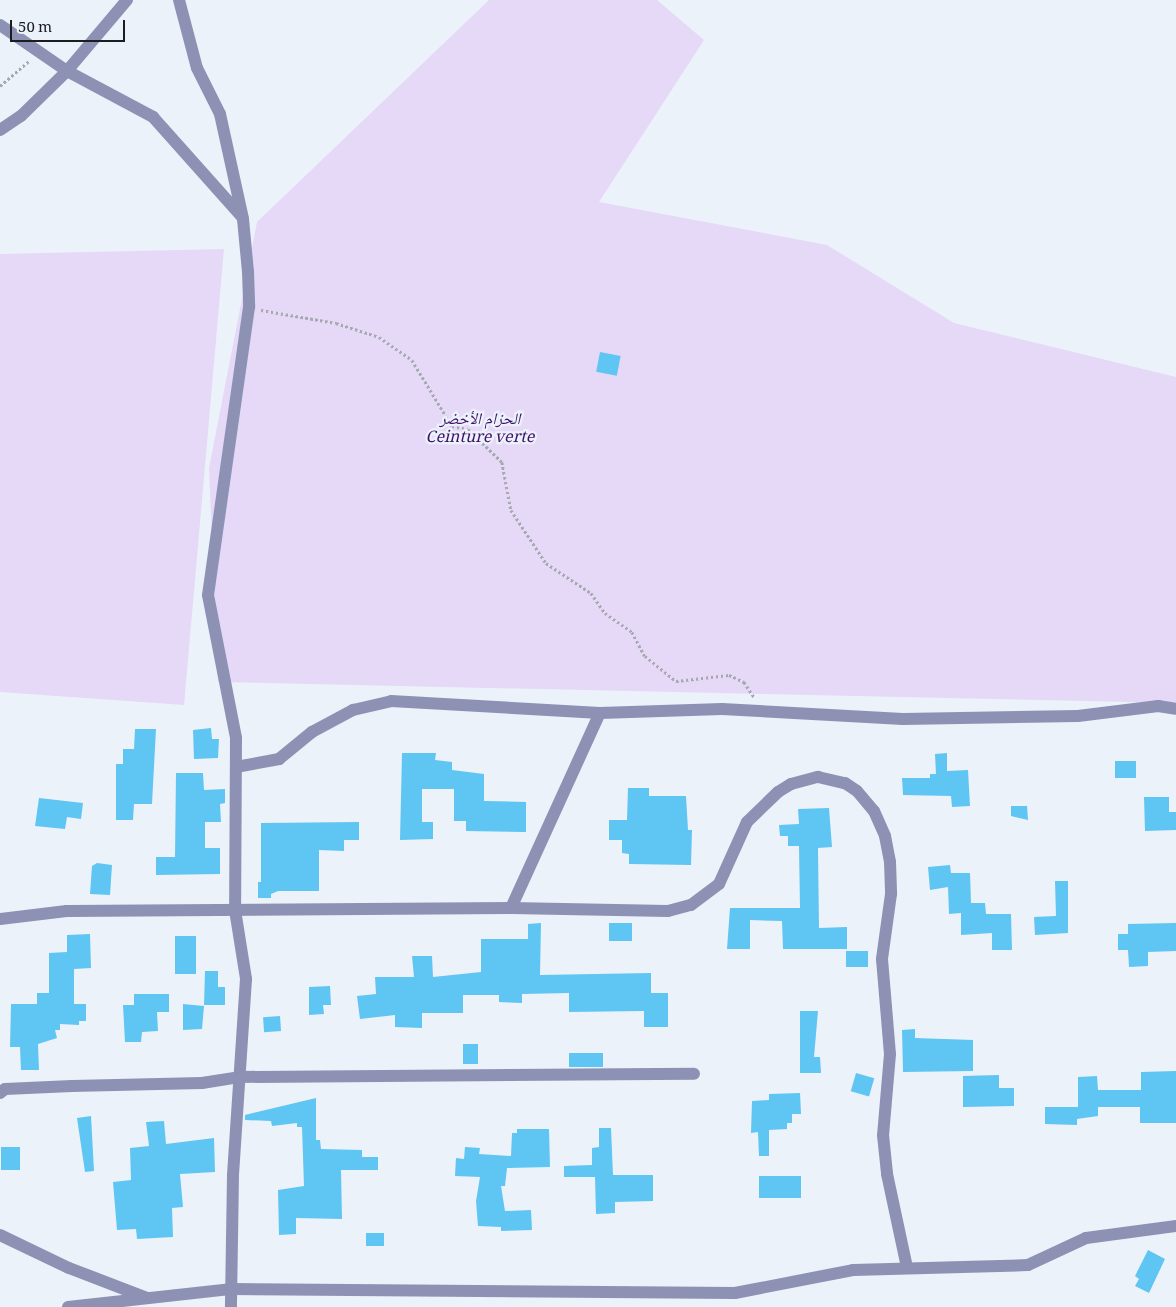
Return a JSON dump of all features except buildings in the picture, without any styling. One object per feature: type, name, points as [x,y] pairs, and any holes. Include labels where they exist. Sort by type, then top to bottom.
[{"type":"street","points":[[0,130],[21,116],[67,72],[127,0]]},
{"type":"street","points":[[179,0],[197,68],[220,114],[243,219],[249,307],[208,595],[236,738],[235,910],[246,980],[238,1077],[230,1289],[231,1307]]},
{"type":"street","points":[[0,24],[67,72],[153,117],[243,219]]},
{"type":"street","points":[[236,767],[279,759],[312,732],[353,710],[391,701],[600,713],[722,709],[903,719],[1078,716],[1158,706],[1176,709]]},
{"type":"street","points":[[511,908],[600,713]]},
{"type":"street","points":[[0,919],[67,911],[511,908],[668,911],[691,905],[719,884],[747,822],[778,792],[797,782],[818,777],[832,778],[857,790],[880,823],[890,862],[891,894],[882,958],[890,1054],[883,1135],[887,1174],[907,1267]]},
{"type":"street","points":[[0,1093],[5,1089],[202,1083],[238,1077],[694,1074]]},
{"type":"street","points":[[68,1307],[230,1289],[735,1293],[853,1270],[1028,1265],[1086,1238],[1176,1226]]},
{"type":"street","points":[[0,1235],[69,1268],[149,1299]]},
{"type":"path","points":[[0,86],[38,51]]},
{"type":"path","points":[[249,307],[345,326],[379,337],[412,360],[452,426],[468,429],[502,462],[511,510],[546,563],[591,593],[605,613],[632,632],[645,656],[676,681],[729,675],[744,682],[756,699]]},
{"type":"green space","name":"الحزام الأخضر Ceinture verte","points":[[489,0],[657,0],[704,40],[599,202],[827,245],[954,323],[1176,377],[1176,703],[218,682],[209,468],[257,222]]},
{"type":"green space","points":[[224,249],[184,705],[0,692],[0,254]]}]
